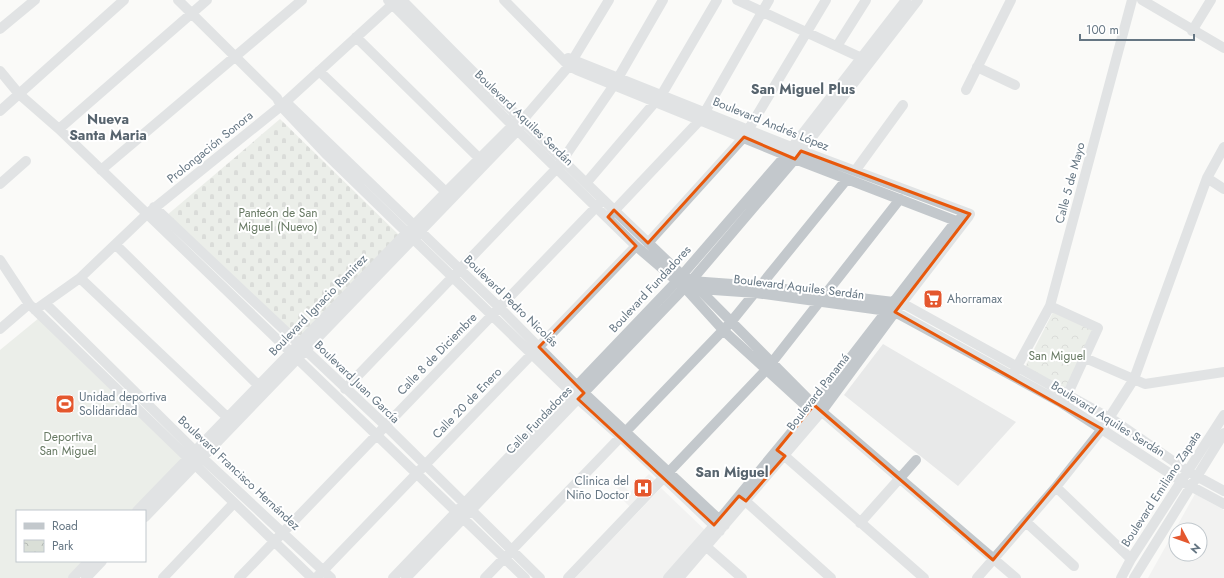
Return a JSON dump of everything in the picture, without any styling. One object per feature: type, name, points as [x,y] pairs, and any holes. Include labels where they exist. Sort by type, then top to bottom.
[{"type":"street","points":[[0,29],[35,0]]},
{"type":"street","points":[[0,110],[124,0]]},
{"type":"street","name":"Boulevard Pedro Nicolás","points":[[178,0],[192,12],[281,102],[327,155],[414,232],[578,392],[719,525]]},
{"type":"street","points":[[59,129],[207,0]]},
{"type":"street","points":[[101,170],[302,0]]},
{"type":"street","name":"Boulevard Aquiles Serdán","points":[[402,0],[560,165],[611,213],[648,243],[679,278]]},
{"type":"street","name":"Boulevard Andrés López","points":[[504,0],[562,57],[571,62],[793,153],[847,178],[956,221]]},
{"type":"street","points":[[520,123],[571,62],[609,0]]},
{"type":"street","points":[[346,389],[560,165],[616,81],[663,0]]},
{"type":"street","points":[[587,182],[659,98],[717,0]]},
{"type":"street","points":[[737,0],[866,60]]},
{"type":"street","points":[[611,213],[703,116],[769,0]]},
{"type":"street","points":[[648,243],[747,134],[826,0]]},
{"type":"street","points":[[837,46],[866,0]]},
{"type":"street","name":"Boulevard Fundadores","points":[[866,60],[906,0]]},
{"type":"street","name":"Boulevard Fundadores","points":[[688,285],[866,60],[918,0]]},
{"type":"street","points":[[966,90],[1011,0]]},
{"type":"street","name":"Calle 5 de Mayo","points":[[1012,376],[1016,366],[1050,306],[1132,0]]},
{"type":"street","points":[[1142,0],[1192,31],[1224,48]]},
{"type":"street","points":[[1192,31],[1211,0]]},
{"type":"street","name":"Boulevard Aquiles Serdán","points":[[393,2],[520,123]]},
{"type":"street","name":"Prolongación Sonora","points":[[0,329],[32,307],[44,303],[80,278],[151,210],[319,71],[393,2]]},
{"type":"street","points":[[356,37],[480,159]]},
{"type":"street","points":[[977,67],[1015,85]]},
{"type":"street","points":[[0,71],[19,94],[59,129],[101,170],[151,210]]},
{"type":"street","points":[[319,71],[446,192]]},
{"type":"street","points":[[855,171],[903,105]]},
{"type":"street","name":"Boulevard Ignacio Ramirez","points":[[414,232],[446,192],[520,123]]},
{"type":"street","name":"Boulevard Ignacio Ramirez","points":[[138,510],[295,355],[520,123]]},
{"type":"street","points":[[977,578],[1056,487],[1102,429],[1134,379],[1207,178],[1224,147]]},
{"type":"street","name":"Boulevard Andrés López","points":[[793,153],[855,171],[970,214]]},
{"type":"street","name":"Boulevard Fundadores","points":[[578,392],[793,153]]},
{"type":"street","points":[[0,184],[26,161]]},
{"type":"street","name":"Boulevard Aquiles Serdán","points":[[560,165],[587,182],[600,203]]},
{"type":"street","points":[[485,578],[731,322],[847,178]]},
{"type":"street","points":[[1207,178],[1224,189]]},
{"type":"street","points":[[568,578],[769,366],[900,199]]},
{"type":"street","name":"Calle 8 de Diciembre","points":[[239,578],[600,203]]},
{"type":"street","name":"Boulevard Juan García","points":[[151,210],[302,347],[386,426],[460,515],[540,578]]},
{"type":"street","name":"Boulevard Juan García","points":[[151,210],[295,355],[377,434],[467,506],[508,554],[525,578]]},
{"type":"street","name":"Boulevard Aquiles Serdán","points":[[611,213],[636,246],[688,285],[699,290],[758,290]]},
{"type":"street","points":[[956,221],[970,214]]},
{"type":"street","name":"Boulevard Panamá","points":[[894,307],[970,214]]},
{"type":"street","name":"Boulevard Panamá","points":[[679,578],[703,544],[816,411],[956,221]]},
{"type":"street","points":[[116,245],[258,385]]},
{"type":"street","name":"Calle 20 de Enero","points":[[320,574],[636,246]]},
{"type":"street","name":"Boulevard Francisco Hernández","points":[[0,260],[32,307],[195,455],[283,532],[320,574],[331,578]]},
{"type":"street","points":[[80,278],[227,417]]},
{"type":"street","points":[[688,285],[723,330],[769,366]]},
{"type":"street","name":"Boulevard Aquiles Serdán","points":[[688,285],[758,290],[894,307],[1016,366],[1066,400],[1102,429],[1183,482],[1193,486],[1224,504]]},
{"type":"street","name":"Calle Fundadores","points":[[406,578],[467,506],[578,392],[688,285]]},
{"type":"street","points":[[699,290],[731,322],[769,366],[816,411],[900,479],[992,560],[1016,578]]},
{"type":"street","name":"Boulevard Francisco Hernández","points":[[44,303],[195,455]]},
{"type":"street","points":[[1050,306],[1098,328],[1066,400]]},
{"type":"street","name":"Boulevard Aquiles Serdán","points":[[894,307],[1012,376],[1110,418],[1193,474],[1224,492]]},
{"type":"street","name":"Boulevard Ignacio Ramirez","points":[[146,516],[195,465],[195,455],[227,417],[258,385],[295,355]]},
{"type":"street","points":[[1085,358],[1145,384],[1224,372]]},
{"type":"street","name":"Boulevard Emiliano Zapata","points":[[1134,578],[1193,486],[1193,474],[1224,416]]},
{"type":"street","name":"Boulevard Emiliano Zapata","points":[[1121,578],[1131,559],[1183,482],[1193,474],[1224,433]]},
{"type":"street","points":[[781,453],[924,578]]},
{"type":"street","points":[[860,522],[916,460]]},
{"type":"street","name":"Boulevard Francisco Hernández","points":[[195,465],[312,578]]},
{"type":"street","points":[[1056,487],[1131,559]]},
{"type":"street","points":[[742,498],[831,578]]},
{"type":"street","points":[[163,578],[234,503]]},
{"type":"street","points":[[393,578],[460,515]]},
{"type":"street","points":[[1026,522],[1074,566]]},
{"type":"street","points":[[703,544],[742,578]]},
{"type":"street","name":"Boulevard Panamá","points":[[668,578],[703,544]]},
{"type":"street","points":[[73,578],[88,562]]},
{"type":"street","points":[[86,578],[101,562]]},
{"type":"highlighted area","points":[[744,137],[795,159],[801,151],[970,214],[895,312],[1102,429],[993,560],[814,405],[777,450],[785,456],[746,501],[739,496],[714,525],[578,399],[584,393],[539,347],[636,246],[608,217],[614,210],[648,243]]},
{"type":"shaded area","points":[[883,344],[1016,422],[958,486],[844,395]]},
{"type":"shaded area","name":"Clinica del Niño Doctor","points":[[649,474],[658,482],[632,509],[614,491],[622,485],[630,492]]},
{"type":"shaded area","points":[[661,488],[706,531],[664,578],[575,578]]},
{"type":"shaded area","points":[[1195,494],[1224,510],[1224,578],[1148,578],[1168,542],[1168,562],[1208,562],[1208,522],[1179,522]]},
{"type":"green space","name":"Panteón de San Miguel (Nuevo)","points":[[280,119],[399,235],[299,341],[166,216]]},
{"type":"green space","name":"San Miguel","points":[[1053,312],[1093,329],[1067,391],[1025,367]]},
{"type":"green space","name":"Unidad deportiva Solidaridad","points":[[39,318],[186,458],[136,510],[16,510],[16,562],[86,562],[71,578],[0,578],[0,350]]},
{"type":"place","name":"Ahorramax","points":[[933,299]]},
{"type":"place","name":"Unidad deportiva Solidaridad","points":[[65,404]]},
{"type":"place","name":"Clinica del Niño Doctor","points":[[643,488]]},
{"type":"district","name":"San Miguel Plus","points":[[803,89]]},
{"type":"district","name":"Nueva Santa Maria","points":[[108,128]]},
{"type":"district","name":"San Miguel","points":[[732,472]]},
{"type":"park label","name":"Deportiva San Miguel","points":[[68,444]]}]
